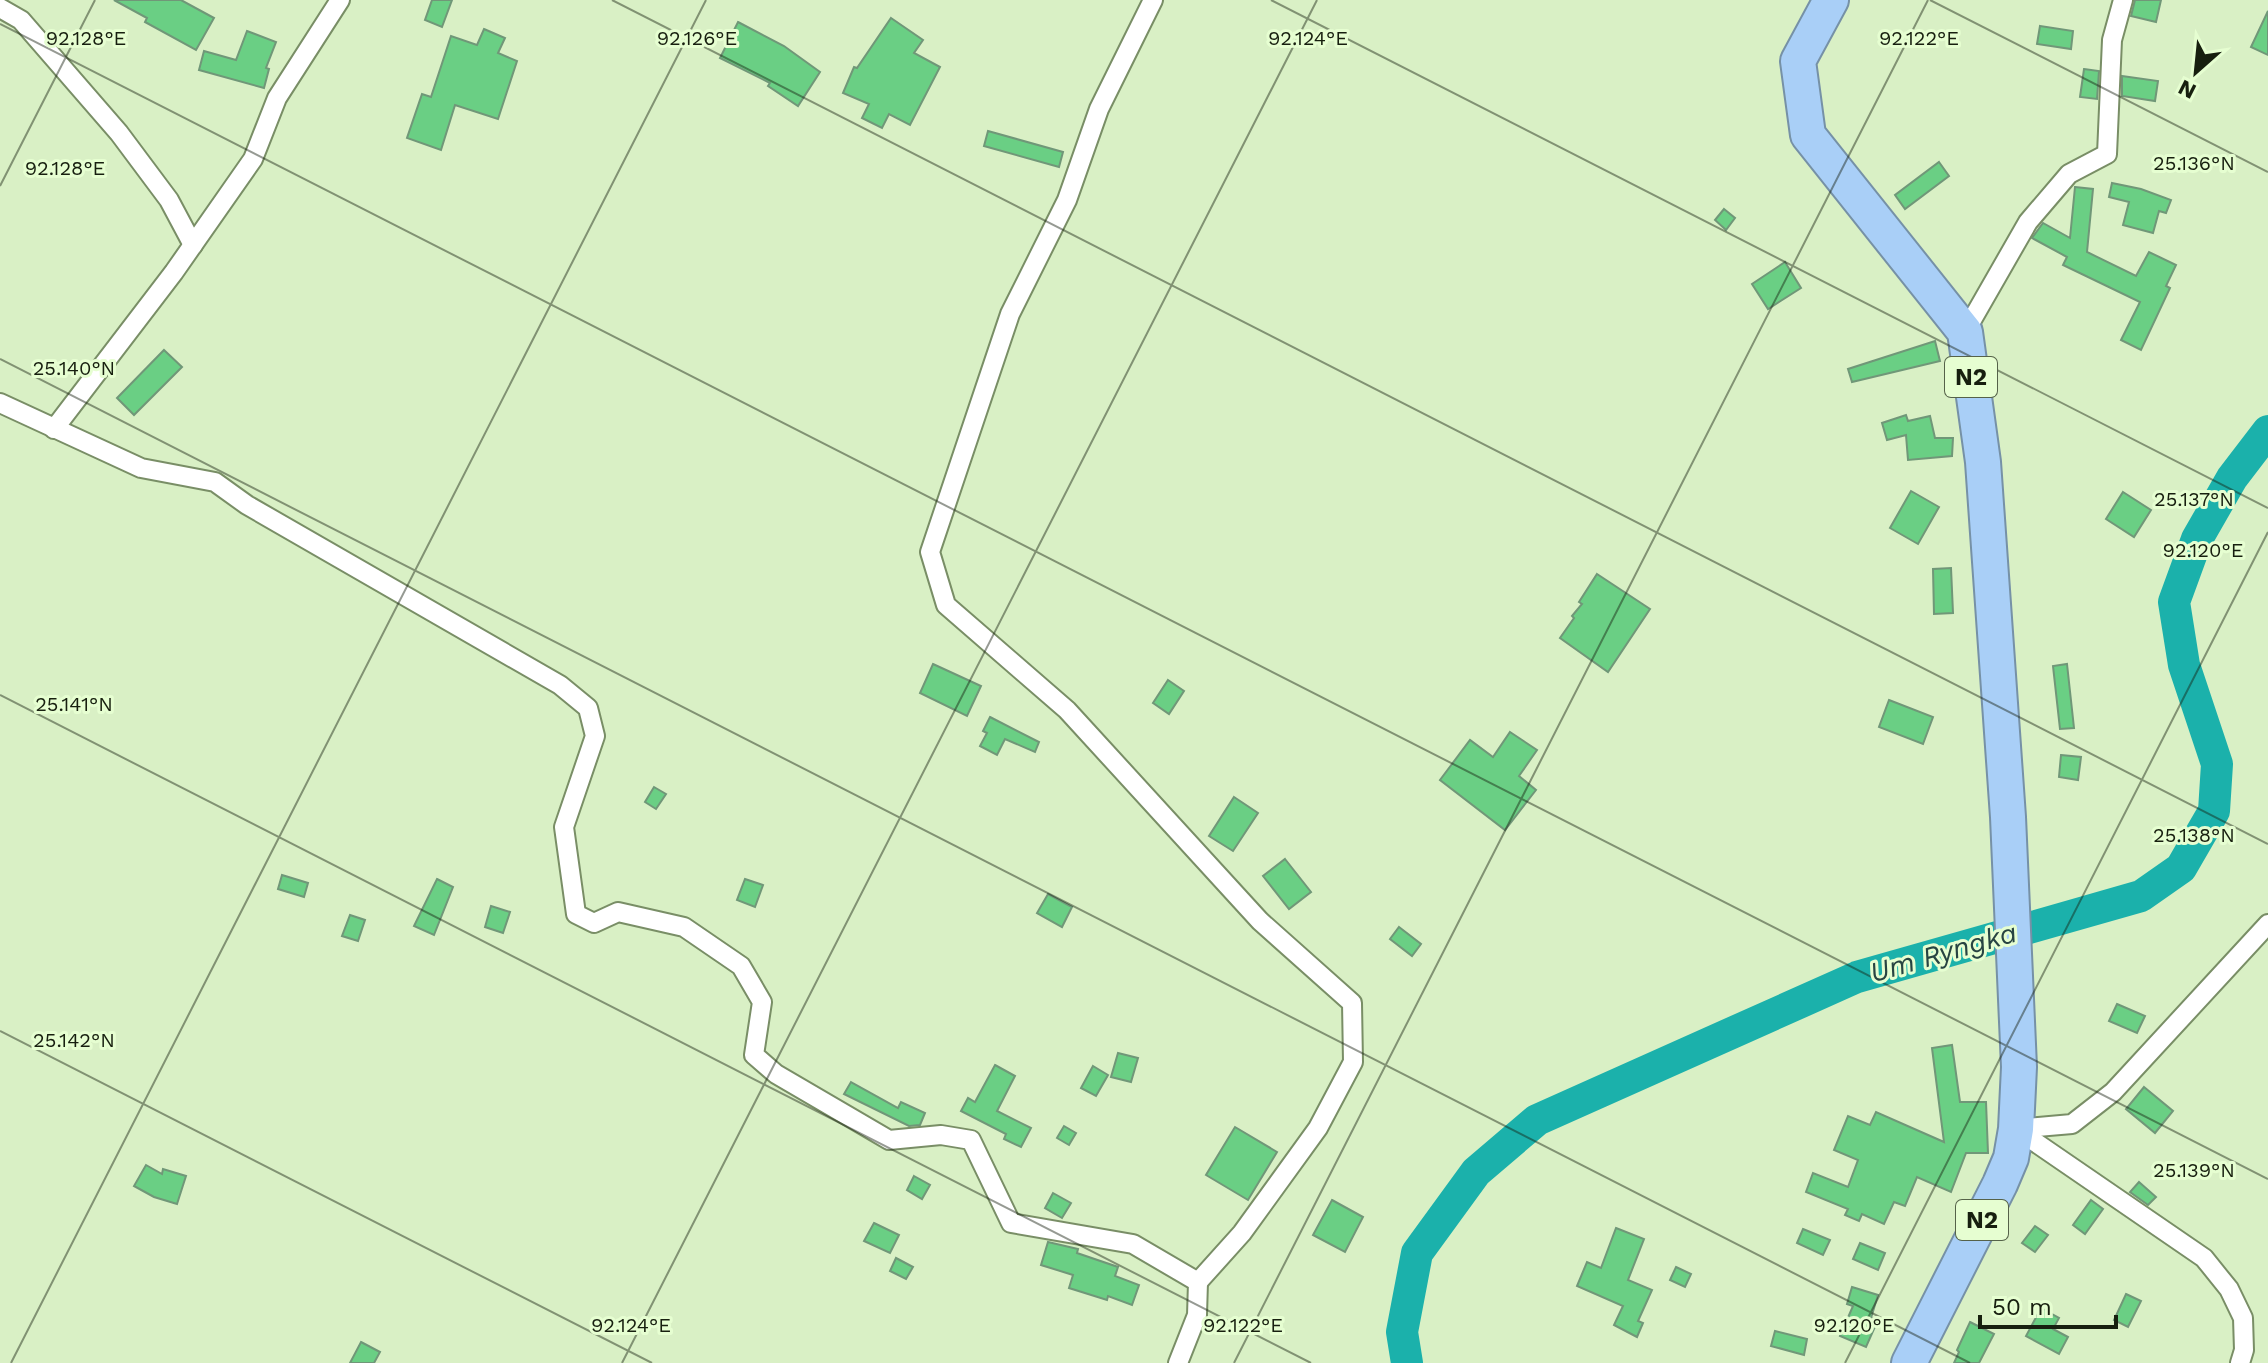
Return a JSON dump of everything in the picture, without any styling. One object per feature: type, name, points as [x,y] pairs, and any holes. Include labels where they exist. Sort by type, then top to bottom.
[{"type":"highway","name":"N2","points":[[1831,0],[1798,61],[1808,135],[1965,332],[1983,462],[2008,817],[2019,1067],[2016,1129],[2011,1158],[1909,1363]]},
{"type":"street","points":[[54,429],[193,245],[253,159],[277,98],[340,0]]},
{"type":"street","points":[[1153,0],[1099,109],[1067,200],[1010,314],[930,552],[946,605],[1067,710],[1260,921],[1352,1003],[1353,1062],[1318,1128],[1242,1233],[1198,1282],[1197,1315],[1178,1363]]},
{"type":"street","points":[[1965,332],[2028,222],[2069,174],[2107,154],[2112,40],[2123,0]]},
{"type":"street","points":[[0,8],[21,20],[119,133],[169,200],[193,245]]},
{"type":"street","points":[[0,403],[141,468],[215,482],[247,505],[560,685],[588,708],[595,736],[564,827],[576,914],[594,923],[618,912],[684,927],[741,966],[762,1002],[754,1055],[776,1074],[889,1140],[941,1135],[971,1140],[1011,1223],[1133,1244],[1198,1282]]},
{"type":"street","points":[[2016,1129],[2072,1124],[2113,1092],[2268,924]]},
{"type":"street","points":[[2016,1129],[2204,1258],[2229,1289],[2243,1318],[2244,1350],[2240,1363]]},
{"type":"building","points":[[114,0],[181,0],[214,18],[196,50],[145,22],[147,18]]},
{"type":"building","points":[[432,0],[452,0],[442,27],[425,20]]},
{"type":"building","points":[[2135,0],[2161,0],[2156,22],[2131,16]]},
{"type":"building","points":[[2268,11],[2268,55],[2251,47]]},
{"type":"building","points":[[891,18],[923,40],[914,53],[940,67],[910,125],[889,114],[882,128],[862,118],[869,104],[843,93],[854,67],[857,68]]},
{"type":"building","points":[[738,22],[784,46],[820,72],[798,106],[768,86],[770,83],[720,58]]},
{"type":"building","points":[[2040,26],[2073,31],[2071,49],[2037,44]]},
{"type":"building","points":[[484,29],[505,38],[498,53],[517,61],[498,119],[455,105],[441,150],[407,138],[422,94],[431,97],[451,36],[477,45]]},
{"type":"building","points":[[247,31],[276,42],[266,68],[269,69],[264,88],[199,70],[204,51],[236,60]]},
{"type":"building","points":[[2084,69],[2099,71],[2097,99],[2080,97]]},
{"type":"building","points":[[2122,76],[2158,81],[2155,101],[2122,96]]},
{"type":"building","points":[[988,131],[1063,152],[1059,167],[984,146]]},
{"type":"building","points":[[1939,162],[1949,176],[1905,209],[1895,195]]},
{"type":"building","points":[[2112,183],[2171,200],[2166,213],[2159,211],[2153,233],[2123,225],[2129,202],[2109,197]]},
{"type":"building","points":[[2075,187],[2093,189],[2087,252],[2136,276],[2149,252],[2176,265],[2166,286],[2170,288],[2141,350],[2121,340],[2140,302],[2063,265],[2067,257],[2032,238],[2043,223],[2070,238]]},
{"type":"building","points":[[1724,209],[1735,218],[1726,230],[1715,220]]},
{"type":"building","points":[[1785,262],[1801,288],[1768,309],[1752,284]]},
{"type":"building","points":[[1935,341],[1940,361],[1852,382],[1848,369]]},
{"type":"building","points":[[164,350],[182,367],[134,415],[117,398]]},
{"type":"building","points":[[1906,415],[1908,421],[1930,416],[1935,438],[1953,438],[1952,456],[1908,460],[1906,435],[1887,440],[1882,423]]},
{"type":"building","points":[[1911,491],[1939,507],[1918,544],[1890,528]]},
{"type":"building","points":[[2123,492],[2151,510],[2134,537],[2106,519]]},
{"type":"building","points":[[1951,568],[1953,613],[1934,614],[1933,569]]},
{"type":"building","points":[[1597,574],[1650,609],[1608,672],[1560,638]]},
{"type":"building","points":[[933,664],[981,686],[967,716],[920,693]]},
{"type":"building","points":[[2067,664],[2074,728],[2060,729],[2053,666]]},
{"type":"building","points":[[1168,680],[1184,691],[1169,714],[1153,703]]},
{"type":"building","points":[[1889,700],[1933,717],[1923,744],[1879,727]]},
{"type":"building","points":[[990,717],[1039,742],[1035,752],[1005,739],[997,755],[980,746]]},
{"type":"building","points":[[1510,732],[1537,750],[1519,776],[1536,790],[1505,830],[1440,780],[1470,740],[1493,757]]},
{"type":"building","points":[[2061,755],[2081,757],[2078,780],[2059,777]]},
{"type":"building","points":[[654,787],[666,794],[656,809],[645,802]]},
{"type":"building","points":[[1234,797],[1258,813],[1233,851],[1209,836]]},
{"type":"building","points":[[1285,859],[1311,892],[1289,909],[1263,876]]},
{"type":"building","points":[[282,875],[308,883],[304,897],[278,889]]},
{"type":"building","points":[[437,879],[453,887],[434,935],[414,926]]},
{"type":"building","points":[[745,879],[763,885],[755,907],[737,900]]},
{"type":"building","points":[[1048,894],[1072,907],[1062,927],[1037,913]]},
{"type":"building","points":[[491,906],[510,912],[503,933],[485,927]]},
{"type":"building","points":[[350,915],[365,920],[358,941],[342,936]]},
{"type":"building","points":[[1399,927],[1421,944],[1412,956],[1390,939]]},
{"type":"building","points":[[2117,1004],[2145,1016],[2137,1033],[2109,1021]]},
{"type":"building","points":[[1952,1045],[1960,1102],[1986,1102],[1988,1153],[1966,1153],[1951,1192],[1917,1177],[1905,1206],[1894,1202],[1884,1224],[1862,1214],[1859,1221],[1845,1215],[1848,1209],[1806,1192],[1813,1173],[1848,1187],[1858,1160],[1834,1150],[1848,1116],[1870,1125],[1876,1112],[1944,1142],[1932,1048]]},
{"type":"building","points":[[1118,1053],[1138,1058],[1131,1082],[1111,1077]]},
{"type":"building","points":[[995,1065],[1015,1076],[997,1111],[1031,1128],[1021,1147],[1004,1139],[1006,1134],[961,1111],[968,1098],[975,1102]]},
{"type":"building","points":[[1093,1066],[1108,1075],[1096,1096],[1081,1088]]},
{"type":"building","points":[[851,1082],[898,1108],[901,1102],[925,1113],[920,1125],[909,1126],[844,1094]]},
{"type":"building","points":[[2144,1087],[2173,1111],[2155,1133],[2126,1109]]},
{"type":"building","points":[[1064,1126],[1076,1133],[1069,1145],[1057,1138]]},
{"type":"building","points":[[1235,1127],[1277,1152],[1248,1200],[1206,1175]]},
{"type":"building","points":[[146,1165],[162,1174],[163,1169],[186,1176],[177,1204],[154,1197],[134,1186]]},
{"type":"building","points":[[914,1176],[930,1185],[922,1199],[907,1190]]},
{"type":"building","points":[[2139,1182],[2156,1197],[2148,1205],[2130,1192]]},
{"type":"building","points":[[1053,1193],[1071,1203],[1062,1218],[1045,1208]]},
{"type":"building","points":[[1332,1200],[1363,1217],[1345,1252],[1313,1235]]},
{"type":"building","points":[[2091,1200],[2103,1209],[2085,1234],[2073,1225]]},
{"type":"building","points":[[874,1223],[899,1235],[890,1253],[864,1241]]},
{"type":"building","points":[[2035,1226],[2048,1235],[2035,1252],[2022,1243]]},
{"type":"building","points":[[1616,1228],[1644,1239],[1628,1280],[1652,1290],[1638,1321],[1643,1323],[1637,1337],[1614,1325],[1623,1306],[1577,1286],[1587,1262],[1601,1268]]},
{"type":"building","points":[[1803,1229],[1830,1240],[1823,1255],[1797,1243]]},
{"type":"building","points":[[1048,1242],[1078,1249],[1077,1253],[1118,1267],[1115,1276],[1139,1285],[1132,1305],[1108,1296],[1107,1300],[1069,1288],[1073,1275],[1041,1265]]},
{"type":"building","points":[[1860,1243],[1885,1253],[1878,1270],[1853,1259]]},
{"type":"building","points":[[896,1258],[913,1267],[906,1279],[890,1271]]},
{"type":"building","points":[[1676,1267],[1691,1274],[1685,1287],[1670,1280]]},
{"type":"building","points":[[1852,1287],[1878,1295],[1871,1318],[1878,1320],[1866,1347],[1840,1336],[1853,1306],[1847,1304]]},
{"type":"building","points":[[2126,1294],[2141,1301],[2128,1327],[2114,1320]]},
{"type":"building","points":[[2041,1308],[2059,1318],[2053,1329],[2068,1337],[2059,1354],[2026,1336]]},
{"type":"building","points":[[1970,1322],[1994,1334],[1979,1363],[1954,1363],[1957,1350]]},
{"type":"building","points":[[1775,1331],[1807,1339],[1804,1355],[1771,1346]]},
{"type":"building","points":[[361,1342],[380,1352],[374,1363],[350,1363]]},
{"type":"waterway","name":"Um Ryngka","points":[[1407,1363],[1402,1332],[1417,1253],[1476,1172],[1537,1120],[1857,977],[2141,896],[2181,868],[2214,811],[2217,764],[2184,665],[2174,602],[2197,539],[2232,478],[2268,431]]}]
